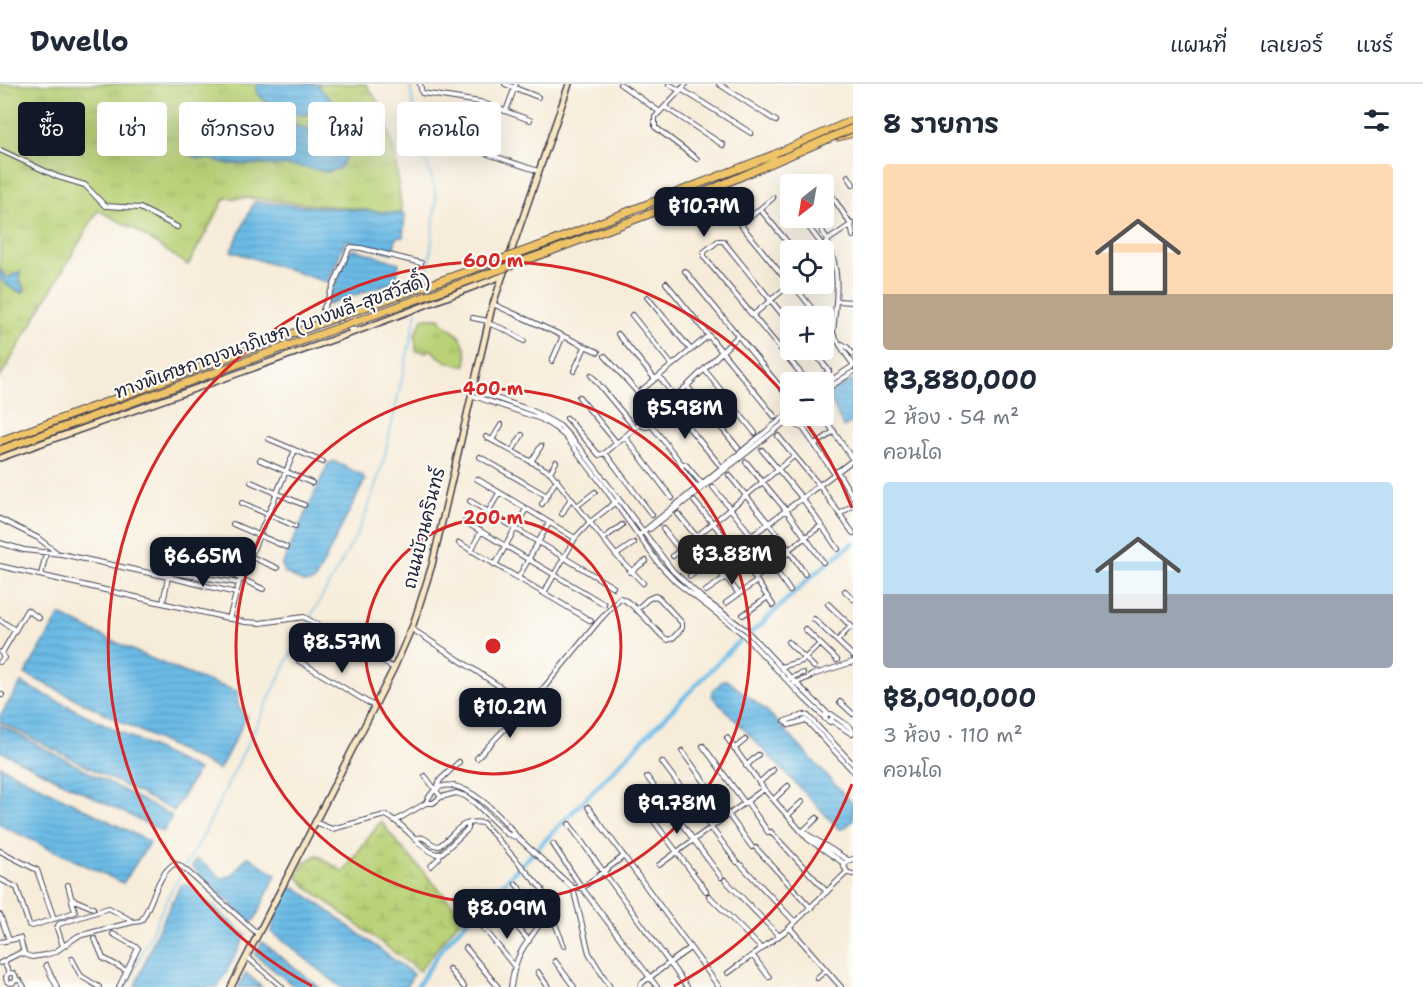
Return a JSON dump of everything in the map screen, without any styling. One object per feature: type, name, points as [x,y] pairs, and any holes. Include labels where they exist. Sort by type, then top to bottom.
[{"type":"highway","name":"ทางพิเศษกาญจนาภิเษก (บางพลี-สุขสวัสดิ์)","points":[[0,441],[550,242],[698,186],[853,120]]},
{"type":"highway","name":"ทางพิเศษกาญจนาภิเษก (บางพลี-สุขสวัสดิ์)","points":[[0,450],[689,199],[853,128]]},
{"type":"highway","points":[[827,140],[853,133]]},
{"type":"street","points":[[420,84],[422,93],[480,102],[530,120]]},
{"type":"street","points":[[505,84],[515,86],[538,97]]},
{"type":"street","name":"ถนนบัวนครินทร์","points":[[231,987],[412,629],[432,565],[487,322],[569,84]]},
{"type":"street","points":[[621,84],[660,112]]},
{"type":"street","points":[[669,84],[751,133]]},
{"type":"street","points":[[686,84],[655,120],[657,130],[697,159]]},
{"type":"street","points":[[719,84],[776,121]]},
{"type":"street","points":[[506,111],[515,86]]},
{"type":"street","points":[[665,107],[723,145]]},
{"type":"street","points":[[0,150],[58,177],[85,185],[105,206],[140,208],[177,227]]},
{"type":"street","points":[[494,156],[538,171]]},
{"type":"street","points":[[848,176],[853,184]]},
{"type":"street","points":[[773,198],[741,225],[780,271]]},
{"type":"street","points":[[834,198],[852,224],[853,236]]},
{"type":"street","points":[[760,209],[786,240]]},
{"type":"street","points":[[821,228],[828,240],[852,224]]},
{"type":"street","points":[[780,311],[723,242],[718,241],[704,252],[704,257],[800,372]]},
{"type":"street","points":[[360,330],[350,329],[323,310],[348,249],[362,248],[421,263]]},
{"type":"street","points":[[834,263],[837,301],[834,325]]},
{"type":"street","points":[[685,271],[780,387]]},
{"type":"street","points":[[0,458],[360,330],[502,276]]},
{"type":"street","points":[[666,283],[775,417]]},
{"type":"street","points":[[753,315],[780,291]]},
{"type":"street","points":[[647,297],[690,350]]},
{"type":"street","points":[[837,301],[853,302]]},
{"type":"street","points":[[493,304],[598,352]]},
{"type":"street","points":[[632,315],[672,365]]},
{"type":"street","points":[[473,318],[504,329],[524,341]]},
{"type":"street","points":[[618,334],[675,397]]},
{"type":"street","points":[[834,334],[853,365],[834,378]]},
{"type":"street","points":[[552,361],[563,336]]},
{"type":"street","points":[[638,393],[708,336]]},
{"type":"street","points":[[703,485],[686,465],[681,463],[651,424],[652,416],[687,387],[738,336]]},
{"type":"street","points":[[841,344],[853,354]]},
{"type":"street","points":[[574,371],[585,347]]},
{"type":"street","points":[[605,356],[638,393],[645,413],[652,416]]},
{"type":"street","points":[[820,360],[828,372]]},
{"type":"street","points":[[704,369],[755,433]]},
{"type":"street","points":[[834,384],[853,372]]},
{"type":"street","points":[[591,375],[635,428]]},
{"type":"street","points":[[687,387],[738,448]]},
{"type":"street","points":[[472,392],[533,411],[560,426],[582,449],[639,536],[676,582],[745,632]]},
{"type":"street","points":[[579,397],[617,443]]},
{"type":"street","points":[[668,403],[719,464]]},
{"type":"street","points":[[641,423],[641,416],[645,413]]},
{"type":"street","points":[[567,418],[596,454],[602,455],[641,423]]},
{"type":"street","points":[[641,423],[646,426],[651,424]]},
{"type":"street","points":[[639,536],[780,423]]},
{"type":"street","points":[[492,440],[501,425]]},
{"type":"street","points":[[797,426],[803,428],[853,497]]},
{"type":"street","points":[[690,576],[752,536],[853,460],[830,426]]},
{"type":"street","points":[[815,445],[834,431]]},
{"type":"street","points":[[512,451],[522,435]]},
{"type":"street","points":[[778,436],[819,484],[853,533]]},
{"type":"street","points":[[486,437],[550,472],[630,572],[644,583]]},
{"type":"street","points":[[625,437],[672,498]]},
{"type":"street","points":[[268,439],[322,462]]},
{"type":"street","points":[[531,462],[541,446]]},
{"type":"street","points":[[229,619],[240,581],[295,450]]},
{"type":"street","points":[[762,450],[802,498],[838,549]]},
{"type":"street","points":[[605,453],[652,515]]},
{"type":"street","points":[[673,556],[794,456]]},
{"type":"street","points":[[480,458],[546,496]]},
{"type":"street","points":[[260,460],[312,483]]},
{"type":"street","points":[[550,472],[556,462]]},
{"type":"street","points":[[746,462],[786,510],[823,562]]},
{"type":"street","points":[[681,463],[682,469],[698,489]]},
{"type":"street","points":[[729,475],[805,574]]},
{"type":"street","points":[[477,479],[575,538]]},
{"type":"street","points":[[542,504],[557,479]]},
{"type":"street","points":[[251,482],[304,505]]},
{"type":"street","points":[[713,488],[752,536],[790,591]]},
{"type":"street","points":[[577,507],[595,492]]},
{"type":"street","points":[[488,512],[499,493]]},
{"type":"street","points":[[562,514],[571,498]]},
{"type":"street","points":[[544,594],[575,538],[617,500]]},
{"type":"street","points":[[617,500],[645,532],[666,564],[702,598],[745,632],[781,667],[789,679]]},
{"type":"street","points":[[470,501],[613,587]]},
{"type":"street","points":[[693,501],[734,547],[773,605]]},
{"type":"street","points":[[242,503],[295,526]]},
{"type":"street","points":[[840,514],[853,505]]},
{"type":"street","points":[[495,565],[526,509]]},
{"type":"street","points":[[678,514],[739,594]]},
{"type":"street","points":[[0,519],[38,538],[57,553]]},
{"type":"street","points":[[465,522],[604,604]]},
{"type":"street","points":[[518,578],[549,523]]},
{"type":"street","points":[[233,524],[286,547]]},
{"type":"street","points":[[603,539],[622,525]]},
{"type":"street","points":[[726,603],[822,525]]},
{"type":"street","points":[[663,529],[697,572]]},
{"type":"street","points":[[471,551],[481,531]]},
{"type":"street","points":[[0,543],[24,550],[57,553],[167,576],[236,593]]},
{"type":"street","points":[[459,543],[591,621]]},
{"type":"street","points":[[616,555],[634,543]]},
{"type":"street","points":[[224,545],[277,568]]},
{"type":"street","points":[[41,575],[46,552]]},
{"type":"street","points":[[630,572],[646,561]]},
{"type":"street","points":[[209,564],[240,581],[263,589]]},
{"type":"street","points":[[706,591],[745,564]]},
{"type":"street","points":[[0,566],[252,623],[300,617],[312,621],[394,668]]},
{"type":"street","points":[[167,576],[173,573],[240,581]]},
{"type":"street","points":[[163,603],[167,576]]},
{"type":"street","points":[[676,582],[680,578]]},
{"type":"street","points":[[845,591],[853,599]]},
{"type":"street","points":[[477,758],[528,705],[616,600],[624,598],[636,610],[668,640],[682,628],[682,623],[655,596],[648,598],[636,610]]},
{"type":"street","points":[[743,615],[768,597]]},
{"type":"street","points":[[828,604],[852,627],[837,641]]},
{"type":"street","points":[[0,662],[4,658],[1,652],[27,610],[39,618]]},
{"type":"street","points":[[814,619],[853,656]]},
{"type":"street","points":[[0,620],[15,630]]},
{"type":"street","points":[[412,629],[528,705]]},
{"type":"street","points":[[805,629],[837,660]]},
{"type":"street","points":[[755,642],[793,684],[829,718],[851,728],[853,734]]},
{"type":"street","points":[[788,642],[814,667]]},
{"type":"street","points":[[781,667],[798,663],[820,644]]},
{"type":"street","points":[[299,661],[374,706]]},
{"type":"street","points":[[789,679],[853,662]]},
{"type":"street","points":[[793,684],[807,676]]},
{"type":"street","points":[[840,702],[853,714]]},
{"type":"street","points":[[820,732],[806,720],[789,725],[785,721],[806,715],[853,771]]},
{"type":"street","points":[[820,732],[829,718]]},
{"type":"street","points":[[727,738],[764,789],[804,832],[845,864],[847,872]]},
{"type":"street","points":[[734,749],[745,740]]},
{"type":"street","points":[[703,746],[769,832],[827,892]]},
{"type":"street","points":[[682,751],[754,848],[811,908]]},
{"type":"street","points":[[746,766],[758,755]]},
{"type":"street","points":[[843,757],[853,764]]},
{"type":"street","points":[[436,791],[440,780],[459,762]]},
{"type":"street","points":[[662,762],[738,863],[795,922]]},
{"type":"street","points":[[759,783],[773,770]]},
{"type":"street","points":[[424,776],[441,797]]},
{"type":"street","points":[[646,777],[723,879],[779,936]]},
{"type":"street","points":[[426,803],[436,791],[445,786],[467,789],[479,797],[516,837],[573,888],[589,953],[610,987]]},
{"type":"street","points":[[774,799],[788,786]]},
{"type":"street","points":[[659,865],[764,789]]},
{"type":"street","points":[[632,792],[706,891]]},
{"type":"street","points":[[395,820],[426,803],[433,803],[441,797],[456,793],[475,803],[507,834],[516,837]]},
{"type":"street","points":[[475,803],[479,797]]},
{"type":"street","points":[[788,815],[802,802]]},
{"type":"street","points":[[588,807],[718,987]]},
{"type":"street","points":[[314,822],[332,829],[385,815],[395,820],[432,853],[441,853]]},
{"type":"street","points":[[804,832],[817,818]]},
{"type":"street","points":[[417,838],[423,838],[439,846],[462,824],[478,822],[487,827],[542,890],[546,909],[544,918],[523,948],[515,967],[511,987]]},
{"type":"street","points":[[430,866],[468,829],[468,824]]},
{"type":"street","points":[[568,824],[687,987]]},
{"type":"street","points":[[428,849],[432,843]]},
{"type":"street","points":[[553,844],[582,888],[657,987]]},
{"type":"street","points":[[829,850],[851,859],[845,864]]},
{"type":"street","points":[[0,851],[37,870],[54,919]]},
{"type":"street","points":[[573,888],[582,888],[624,856]]},
{"type":"street","points":[[24,987],[16,980],[15,974],[9,973],[2,962],[11,956],[24,953],[37,957],[55,952],[78,936],[142,920],[168,868],[177,864],[259,934]]},
{"type":"street","points":[[729,973],[790,928],[847,872]]},
{"type":"street","points":[[847,872],[853,874]]},
{"type":"street","points":[[0,879],[17,888],[30,926],[75,912],[68,885]]},
{"type":"street","points":[[516,884],[544,918]]},
{"type":"street","points":[[709,896],[762,949]]},
{"type":"street","points":[[72,899],[93,908]]},
{"type":"street","points":[[501,907],[529,941]]},
{"type":"street","points":[[63,946],[57,928],[59,924],[108,908],[132,922]]},
{"type":"street","points":[[546,909],[552,916],[564,946]]},
{"type":"street","points":[[0,915],[9,940]]},
{"type":"street","points":[[483,927],[515,967]]},
{"type":"street","points":[[790,928],[841,987]]},
{"type":"street","points":[[113,934],[138,948],[119,987]]},
{"type":"street","points":[[0,942],[20,938],[24,953]]},
{"type":"street","points":[[95,939],[103,958],[127,971]]},
{"type":"street","points":[[466,948],[498,987]]},
{"type":"street","points":[[640,987],[690,948]]},
{"type":"street","points":[[753,956],[769,977]]},
{"type":"street","points":[[247,957],[282,987]]},
{"type":"street","points":[[72,959],[81,976],[99,987]]},
{"type":"street","points":[[555,961],[574,987]]},
{"type":"street","points":[[46,965],[57,987]]},
{"type":"street","points":[[449,969],[464,987]]},
{"type":"street","points":[[817,978],[826,970]]},
{"type":"street","points":[[538,972],[548,987]]},
{"type":"street","points":[[9,973],[6,978],[9,982],[16,980]]},
{"type":"green space","points":[[0,84],[366,84],[378,102],[308,102],[308,156],[385,156],[385,118],[395,156],[402,214],[250,198],[225,198],[188,265],[134,229],[98,210],[0,378]]},
{"type":"green space","points":[[423,318],[440,318],[459,336],[466,350],[466,365],[447,361],[428,349],[426,352],[416,351],[415,335]]},
{"type":"green space","points":[[381,821],[394,839],[463,916],[419,971],[306,886],[297,876],[303,863],[317,855],[343,872]]},
{"type":"water","points":[[258,84],[317,84],[334,102],[308,102],[308,114],[296,114],[296,102],[266,102],[256,90]]},
{"type":"water","points":[[296,126],[308,129],[308,156],[346,156],[340,168],[327,172],[297,166],[229,164],[193,156],[296,156]]},
{"type":"water","points":[[254,202],[405,214],[403,237],[397,237],[392,253],[346,240],[329,280],[326,282],[231,251]]},
{"type":"water","points":[[354,249],[399,263],[397,279],[326,305],[349,251]]},
{"type":"water","points":[[0,268],[8,278],[20,271],[20,280],[25,290],[22,293],[9,287],[0,278]]},
{"type":"water","points":[[853,380],[853,422],[843,427],[834,407],[834,390]]},
{"type":"water","points":[[333,461],[362,475],[365,480],[315,580],[303,582],[284,572],[282,565],[328,464]]},
{"type":"water","points":[[60,615],[169,666],[237,691],[238,706],[247,716],[219,770],[25,674]]},
{"type":"water","points":[[724,680],[767,711],[853,804],[853,821],[843,829],[839,829],[712,696],[712,691]]},
{"type":"water","points":[[21,683],[198,770],[174,811],[0,722],[0,716]]},
{"type":"water","points":[[0,725],[172,816],[163,832],[0,751]]},
{"type":"water","points":[[0,766],[150,842],[123,883],[0,825]]},
{"type":"water","points":[[248,856],[276,875],[251,923],[192,867],[197,859],[222,878],[231,876]]},
{"type":"water","points":[[187,884],[246,936],[218,987],[135,987],[156,934],[181,885]]},
{"type":"water","points":[[287,887],[297,888],[413,974],[407,987],[341,987],[272,932],[275,916]]},
{"type":"water","points":[[262,942],[319,987],[295,987],[255,955]]},
{"type":"water","points":[[246,973],[262,987],[238,987]]},
{"type":"waterway","points":[[410,84],[417,137],[432,178],[436,198],[430,259],[424,284]]},
{"type":"waterway","points":[[126,987],[170,893],[203,836],[295,645],[365,516],[384,459],[417,311]]},
{"type":"waterway","points":[[417,987],[440,951],[459,929],[737,643],[758,627],[813,575],[853,543]]}]
